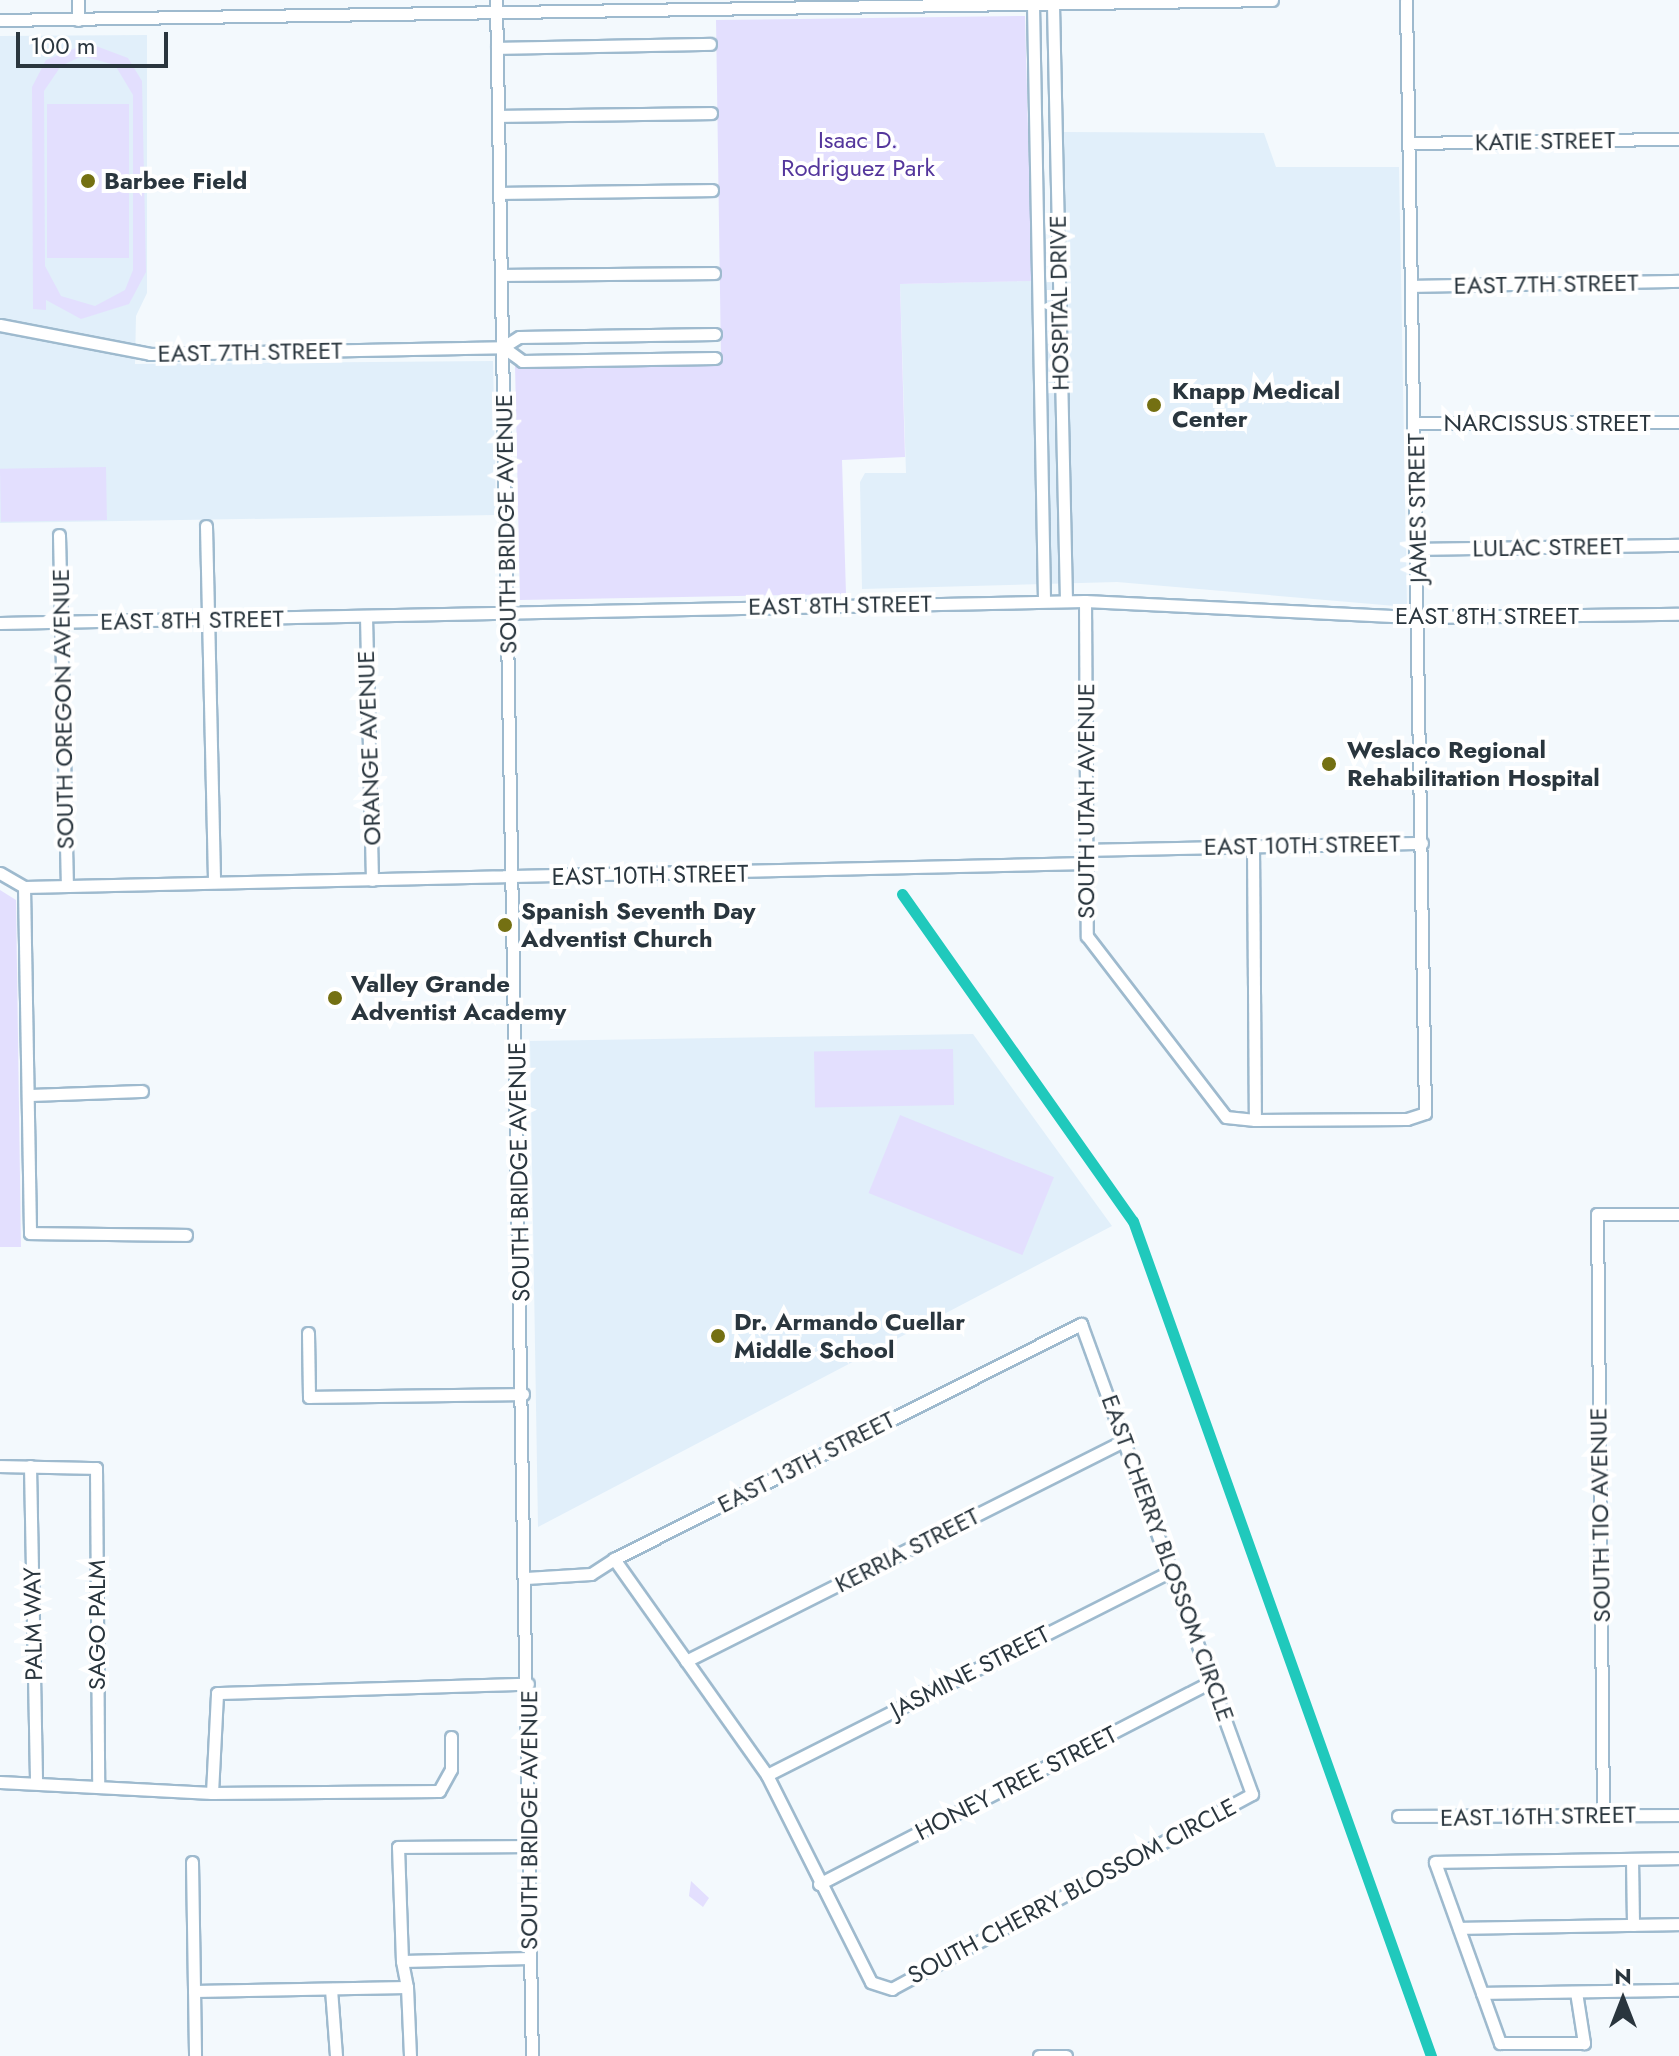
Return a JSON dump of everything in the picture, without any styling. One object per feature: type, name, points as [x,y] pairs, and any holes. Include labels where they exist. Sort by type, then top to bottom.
[{"type":"street","points":[[78,0],[78,20]]},
{"type":"street","points":[[0,20],[496,6],[1053,5],[1272,0]]},
{"type":"street","name":"JAMES STREET","points":[[1255,1120],[1344,1120],[1425,1113],[1416,423],[1406,0]]},
{"type":"street","name":"HOSPITAL DRIVE","points":[[1033,5],[1044,601]]},
{"type":"street","name":"HOSPITAL DRIVE","points":[[1053,5],[1066,601]]},
{"type":"street","name":"SOUTH BRIDGE AVENUE","points":[[496,6],[514,878],[532,2056]]},
{"type":"street","points":[[497,48],[710,44]]},
{"type":"street","points":[[499,116],[711,113]]},
{"type":"street","name":"KATIE STREET","points":[[1411,143],[1679,139]]},
{"type":"street","points":[[501,193],[712,190]]},
{"type":"street","points":[[503,275],[714,273]]},
{"type":"street","name":"EAST 7TH STREET","points":[[1413,286],[1679,281]]},
{"type":"street","name":"EAST 7TH STREET","points":[[0,325],[150,354],[503,347],[519,337],[715,334]]},
{"type":"street","name":"EAST 7TH STREET","points":[[503,347],[522,361],[715,358]]},
{"type":"street","name":"NARCISSUS STREET","points":[[1416,423],[1679,422]]},
{"type":"street","points":[[206,526],[214,882]]},
{"type":"street","name":"SOUTH OREGON AVENUE","points":[[59,535],[67,884]]},
{"type":"street","name":"LULAC STREET","points":[[1417,549],[1679,545]]},
{"type":"street","name":"EAST 8TH STREET","points":[[0,623],[1044,601],[1418,617],[1679,614]]},
{"type":"street","name":"SOUTH UTAH AVENUE","points":[[1085,601],[1087,936],[1226,1117],[1255,1120]]},
{"type":"street","name":"ORANGE AVENUE","points":[[366,616],[372,880]]},
{"type":"street","name":"EAST 10TH STREET","points":[[1087,850],[1422,843]]},
{"type":"street","points":[[1253,846],[1255,1120]]},
{"type":"street","name":"EAST 10TH STREET","points":[[24,887],[842,870],[887,863],[1087,863]]},
{"type":"street","points":[[0,873],[24,887],[30,1233],[186,1235]]},
{"type":"street","points":[[29,1095],[142,1091]]},
{"type":"street","name":"SOUTH TIO AVENUE","points":[[1603,1816],[1597,1214],[1679,1214]]},
{"type":"street","name":"EAST CHERRY BLOSSOM CIRCLE","points":[[1081,1324],[1127,1439],[1252,1794]]},
{"type":"street","name":"EAST 13TH STREET","points":[[526,1578],[591,1574],[614,1559],[1081,1324]]},
{"type":"street","points":[[308,1333],[309,1397],[523,1394]]},
{"type":"street","name":"KERRIA STREET","points":[[686,1661],[1127,1439]]},
{"type":"street","points":[[0,1466],[30,1466]]},
{"type":"street","name":"SAGO PALM","points":[[30,1466],[96,1468],[98,1782]]},
{"type":"street","name":"PALM WAY","points":[[30,1466],[36,1782]]},
{"type":"street","points":[[614,1559],[767,1775],[819,1884]]},
{"type":"street","name":"JASMINE STREET","points":[[767,1775],[1173,1570]]},
{"type":"street","name":"HONEY TREE STREET","points":[[819,1884],[1212,1681]]},
{"type":"street","points":[[212,1793],[217,1693],[528,1684]]},
{"type":"street","points":[[0,1782],[98,1782],[212,1793],[439,1791],[451,1769],[451,1737]]},
{"type":"street","name":"SOUTH CHERRY BLOSSOM CIRCLE","points":[[819,1884],[871,1982],[892,1989],[1252,1794]]},
{"type":"street","name":"EAST 16TH STREET","points":[[1398,1816],[1679,1815]]},
{"type":"street","points":[[410,2056],[407,1987],[402,1961],[398,1847],[530,1846]]},
{"type":"street","points":[[1576,1992],[1584,2043],[1500,2043],[1435,1862],[1679,1858]]},
{"type":"street","points":[[1632,1859],[1633,1925]]},
{"type":"street","points":[[192,1862],[195,2056]]},
{"type":"street","points":[[1459,1928],[1679,1924]]},
{"type":"street","points":[[402,1961],[530,1958]]},
{"type":"street","points":[[194,1991],[407,1987]]},
{"type":"street","points":[[331,1989],[336,2056]]},
{"type":"street","points":[[1482,1993],[1679,1990]]},
{"type":"street","points":[[1039,2056],[1066,2056]]},
{"type":"shaded area","points":[[147,35],[147,293],[136,316],[135,364],[493,361],[496,515],[0,523],[0,36]]},
{"type":"shaded area","name":"Knapp Medical Center","points":[[1063,132],[1264,133],[1276,167],[1399,167],[1407,607],[1117,582],[862,589],[860,482],[865,473],[906,473],[900,284],[1064,280]]},
{"type":"shaded area","name":"Dr. Armando Cuellar Middle School","points":[[973,1034],[1112,1226],[538,1527],[530,1041]]},
{"type":"green space","name":"Isaac D. Rodriguez Park","points":[[1025,16],[1032,281],[900,284],[905,457],[842,460],[846,594],[520,600],[515,365],[721,360],[716,20]]},
{"type":"green space","points":[[88,43],[128,58],[142,81],[146,272],[129,304],[81,319],[46,300],[46,310],[33,309],[32,87],[46,60]],"holes":[[[82,56],[115,65],[133,95],[133,270],[125,290],[95,306],[61,296],[45,266],[44,91],[61,66]]]},
{"type":"green space","name":"Barbee Field","points":[[47,104],[129,104],[129,258],[47,258]]},
{"type":"green space","points":[[106,467],[107,520],[1,522],[0,469]]},
{"type":"green space","points":[[0,890],[16,900],[21,1247],[0,1247]]},
{"type":"green space","points":[[953,1049],[954,1105],[815,1107],[814,1051]]},
{"type":"green space","points":[[900,1115],[1054,1177],[1022,1255],[869,1193]]},
{"type":"green space","points":[[691,1881],[709,1898],[703,1907],[689,1896]]},
{"type":"waterway","points":[[902,894],[1133,1221],[1431,2056]]},
{"type":"place","name":"Barbee Field","points":[[88,181]]},
{"type":"place","name":"Knapp Medical Center","points":[[1154,405]]},
{"type":"place","name":"Weslaco Regional Rehabilitation Hospital","points":[[1329,764]]},
{"type":"place","name":"Spanish Seventh Day Adventist Church","points":[[505,925]]},
{"type":"place","name":"Valley Grande Adventist Academy","points":[[335,998]]},
{"type":"place","name":"Dr. Armando Cuellar Middle School","points":[[718,1336]]}]
